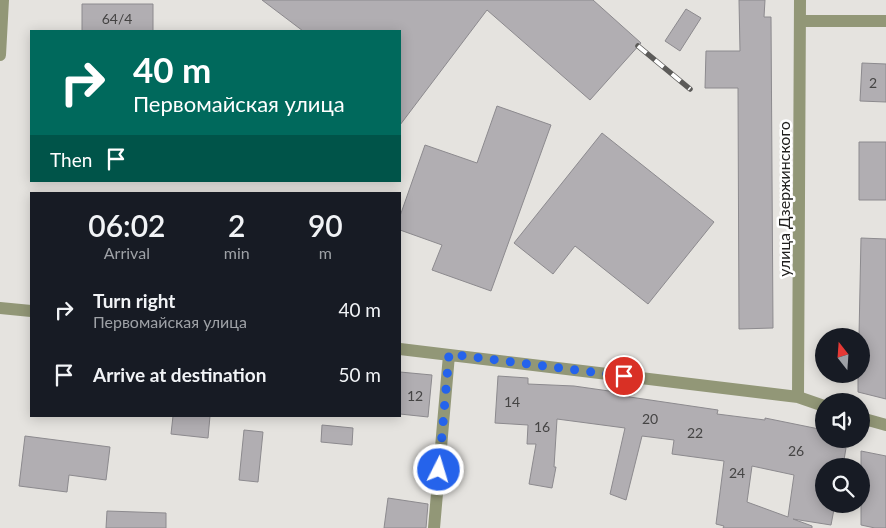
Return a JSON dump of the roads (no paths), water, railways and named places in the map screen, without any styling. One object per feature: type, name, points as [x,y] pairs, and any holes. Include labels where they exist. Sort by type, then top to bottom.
[{"type":"street","points":[[0,55],[3,0]]},
{"type":"street","name":"улица Дзержинского","points":[[798,397],[800,0]]},
{"type":"street","points":[[800,21],[886,22]]},
{"type":"street","points":[[0,308],[30,311]]},
{"type":"street","points":[[401,349],[798,397],[815,403]]},
{"type":"street","points":[[434,528],[449,354]]},
{"type":"street","points":[[870,421],[886,425]]},
{"type":"railway","points":[[638,46],[690,89]]}]
